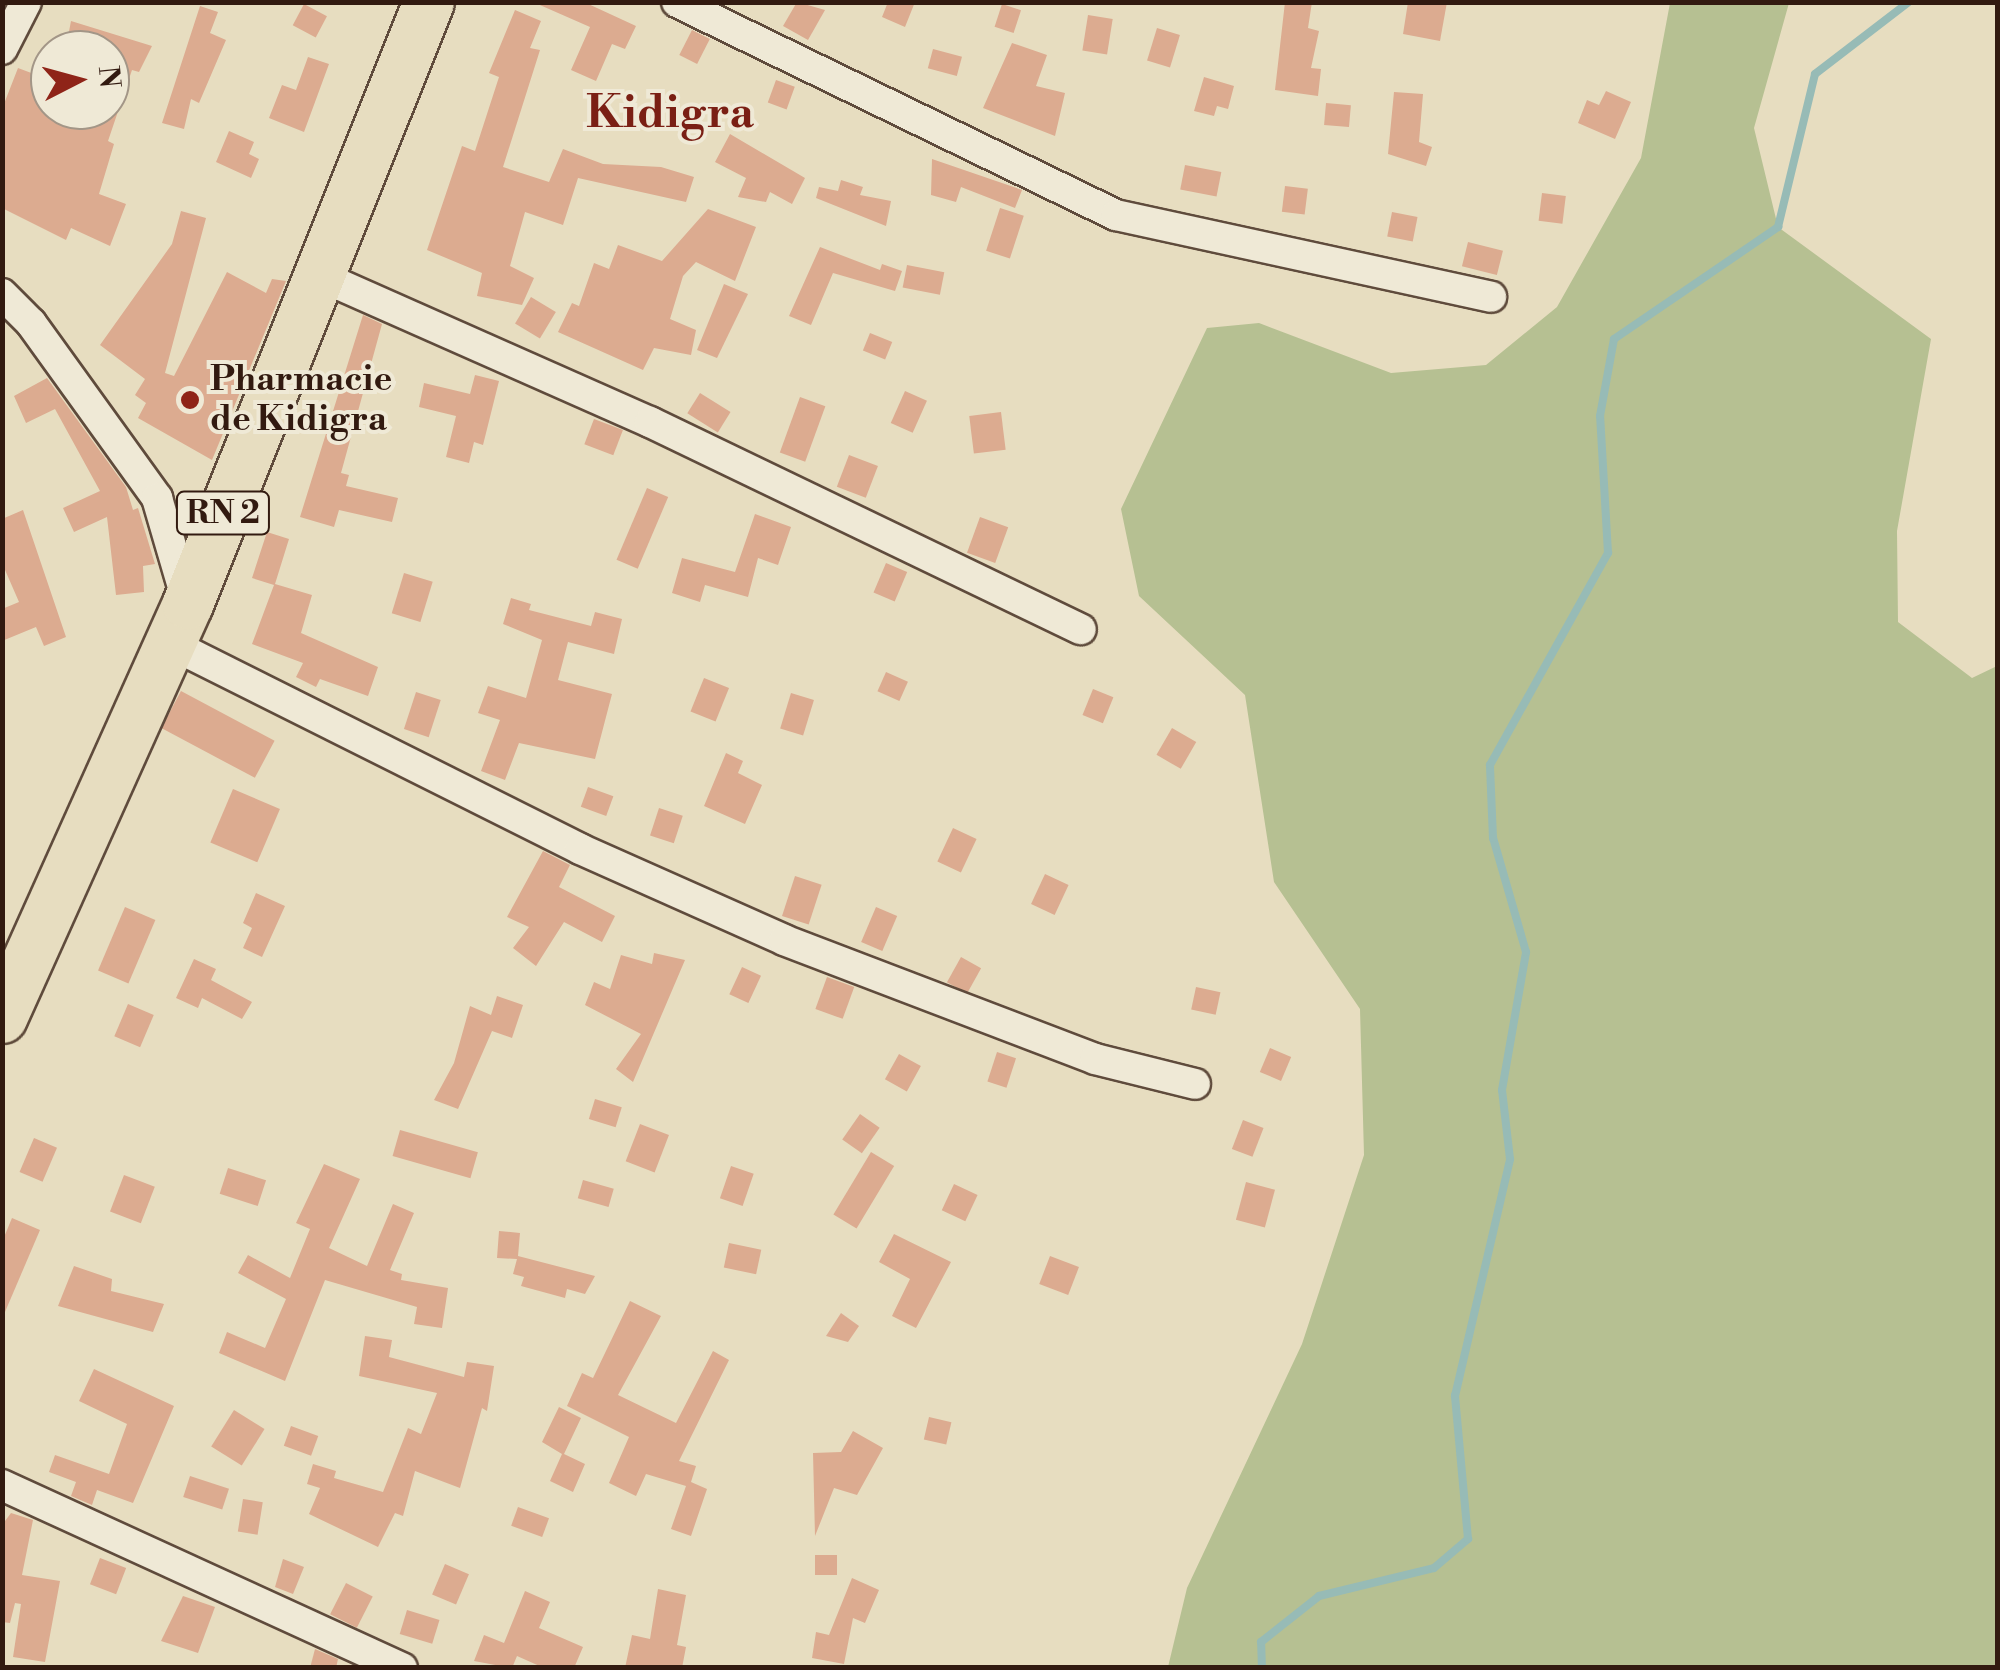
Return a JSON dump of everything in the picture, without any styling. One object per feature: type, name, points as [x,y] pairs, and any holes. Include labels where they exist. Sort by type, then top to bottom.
[{"type":"main road","name":"RN 2","points":[[2,1018],[178,623],[429,2]]},
{"type":"street","points":[[2,48],[26,2]]},
{"type":"street","points":[[677,2],[1116,215],[1491,297]]},
{"type":"street","points":[[318,275],[650,422],[1081,629]]},
{"type":"street","points":[[2,294],[32,323],[157,498],[178,623],[580,849],[784,940],[1094,1059],[1195,1084]]},
{"type":"street","points":[[2,1485],[402,1668]]},
{"type":"green space","points":[[1670,3],[1789,3],[1754,128],[1778,227],[1931,339],[1897,531],[1898,622],[1972,678],[1997,666],[1997,1667],[1168,1667],[1187,1588],[1302,1344],[1364,1155],[1360,1009],[1274,882],[1245,695],[1139,596],[1121,509],[1207,328],[1259,323],[1391,373],[1486,365],[1557,307],[1641,158]]},
{"type":"building","points":[[533,2],[584,2],[636,26],[625,49],[612,44],[596,81],[571,70],[590,27]]},
{"type":"building","points":[[797,2],[825,10],[808,40],[783,26]]},
{"type":"building","points":[[888,2],[915,2],[905,27],[882,17]]},
{"type":"building","points":[[1285,2],[1312,2],[1308,28],[1319,31],[1311,68],[1321,69],[1318,96],[1275,90]]},
{"type":"building","points":[[1408,2],[1447,2],[1440,41],[1403,34]]},
{"type":"building","points":[[304,4],[327,16],[316,37],[293,25]]},
{"type":"building","points":[[1002,4],[1021,10],[1014,33],[995,27]]},
{"type":"building","points":[[200,6],[218,12],[210,33],[226,40],[199,103],[191,99],[184,129],[162,123]]},
{"type":"building","points":[[515,10],[541,21],[530,48],[540,50],[503,167],[549,182],[563,149],[603,164],[661,167],[694,177],[686,202],[578,178],[563,225],[525,212],[510,266],[534,278],[522,305],[477,296],[482,273],[427,250],[462,146],[475,151],[499,77],[489,73]]},
{"type":"building","points":[[1088,15],[1113,19],[1107,54],[1082,51]]},
{"type":"building","points":[[71,21],[100,30],[69,30]]},
{"type":"building","points":[[1157,28],[1180,35],[1170,68],[1147,61]]},
{"type":"building","points":[[692,30],[710,39],[697,64],[679,55]]},
{"type":"building","points":[[130,39],[152,46],[139,72],[132,70],[130,76]]},
{"type":"building","points":[[1012,43],[1047,55],[1036,86],[1065,93],[1055,136],[983,108]]},
{"type":"building","points":[[933,49],[962,57],[957,76],[928,68]]},
{"type":"building","points":[[308,57],[329,64],[304,132],[269,118],[282,85],[296,90]]},
{"type":"building","points":[[18,68],[30,72],[30,130],[112,130],[108,141],[114,144],[99,194],[126,204],[110,246],[71,228],[66,240],[2,208],[2,109]]},
{"type":"building","points":[[1204,77],[1234,86],[1228,109],[1217,106],[1214,116],[1194,111]]},
{"type":"building","points":[[776,80],[795,87],[787,109],[768,103]]},
{"type":"building","points":[[1606,91],[1631,102],[1615,139],[1578,123],[1587,100],[1599,105]]},
{"type":"building","points":[[1394,92],[1423,94],[1419,142],[1432,147],[1426,166],[1388,154]]},
{"type":"building","points":[[1326,103],[1351,105],[1349,127],[1324,125]]},
{"type":"building","points":[[229,131],[254,142],[249,154],[259,159],[251,178],[216,162]]},
{"type":"building","points":[[730,134],[805,178],[792,204],[770,192],[766,202],[738,197],[746,178],[715,162]]},
{"type":"building","points":[[932,159],[1022,190],[1015,208],[961,187],[956,202],[931,195]]},
{"type":"building","points":[[1185,165],[1221,172],[1217,197],[1180,190]]},
{"type":"building","points":[[841,180],[863,187],[860,195],[891,201],[886,226],[816,198],[819,187],[838,191]]},
{"type":"building","points":[[1285,186],[1308,189],[1305,215],[1282,212]]},
{"type":"building","points":[[1542,193],[1566,196],[1562,224],[1539,221]]},
{"type":"building","points":[[1000,208],[1024,216],[1010,259],[986,251]]},
{"type":"building","points":[[708,209],[756,227],[735,281],[696,262],[683,276],[670,319],[696,330],[691,355],[654,348],[643,370],[558,332],[572,303],[579,306],[594,263],[609,269],[618,245],[662,261]]},
{"type":"building","points":[[181,211],[206,218],[165,373],[174,376],[227,272],[266,293],[272,279],[286,281],[212,460],[138,418],[146,403],[135,395],[145,379],[100,345],[172,244]]},
{"type":"building","points":[[1392,212],[1418,217],[1413,242],[1387,237]]},
{"type":"building","points":[[1468,242],[1503,251],[1497,275],[1462,266]]},
{"type":"building","points":[[820,247],[880,270],[882,264],[902,271],[895,291],[833,273],[811,325],[789,316]]},
{"type":"building","points":[[907,265],[944,272],[940,295],[903,288]]},
{"type":"building","points":[[724,284],[748,294],[717,358],[697,350]]},
{"type":"building","points":[[531,297],[556,312],[540,339],[515,324]]},
{"type":"building","points":[[363,315],[382,324],[341,473],[349,475],[346,486],[398,498],[392,522],[339,510],[334,527],[300,517]]},
{"type":"building","points":[[870,333],[892,342],[885,360],[863,351]]},
{"type":"building","points":[[475,375],[499,381],[483,445],[474,442],[469,463],[446,457],[456,416],[419,407],[424,383],[470,394]]},
{"type":"building","points":[[47,378],[126,487],[133,510],[138,508],[155,564],[143,566],[144,592],[116,595],[107,517],[74,532],[63,508],[100,491],[55,409],[26,423],[14,396]]},
{"type":"building","points":[[905,391],[927,401],[913,433],[891,423]]},
{"type":"building","points":[[700,393],[731,412],[718,432],[687,413]]},
{"type":"building","points":[[800,397],[825,406],[805,462],[780,452]]},
{"type":"building","points":[[1001,412],[1006,450],[974,454],[969,416]]},
{"type":"building","points":[[594,419],[623,430],[613,455],[584,444]]},
{"type":"building","points":[[849,455],[878,466],[866,498],[837,487]]},
{"type":"building","points":[[647,488],[668,497],[638,569],[617,560]]},
{"type":"building","points":[[23,510],[66,637],[44,646],[36,627],[2,641],[2,609],[19,602],[2,563],[2,519]]},
{"type":"building","points":[[755,514],[791,527],[778,565],[758,558],[748,597],[705,585],[700,602],[672,593],[682,558],[735,572]]},
{"type":"building","points":[[980,517],[1008,527],[995,563],[967,553]]},
{"type":"building","points":[[267,532],[289,539],[275,584],[312,595],[301,633],[378,667],[368,696],[320,679],[316,687],[296,677],[303,663],[252,644],[274,585],[252,578]]},
{"type":"building","points":[[886,563],[907,572],[895,601],[873,592]]},
{"type":"building","points":[[404,573],[433,582],[420,622],[392,613]]},
{"type":"building","points":[[511,598],[531,604],[529,610],[591,626],[595,612],[622,619],[614,654],[568,642],[558,680],[612,694],[595,759],[519,743],[505,780],[481,771],[500,720],[478,713],[488,686],[526,698],[542,640],[503,624]]},
{"type":"building","points":[[886,672],[908,682],[899,701],[877,691]]},
{"type":"building","points":[[704,678],[729,688],[716,721],[691,711]]},
{"type":"building","points":[[1093,689],[1113,697],[1103,723],[1083,715]]},
{"type":"building","points":[[181,691],[275,741],[255,778],[161,728]]},
{"type":"building","points":[[416,692],[441,700],[429,737],[404,729]]},
{"type":"building","points":[[791,693],[814,700],[803,735],[780,728]]},
{"type":"building","points":[[1172,728],[1196,742],[1181,769],[1156,755]]},
{"type":"building","points":[[726,753],[743,761],[738,773],[762,785],[745,824],[704,806]]},
{"type":"building","points":[[588,787],[613,796],[606,816],[581,807]]},
{"type":"building","points":[[233,789],[280,809],[257,862],[210,842]]},
{"type":"building","points":[[659,808],[683,816],[674,843],[650,836]]},
{"type":"building","points":[[953,828],[977,839],[961,873],[937,862]]},
{"type":"building","points":[[543,851],[570,865],[559,887],[615,916],[602,942],[564,922],[536,966],[513,948],[529,927],[507,917]]},
{"type":"building","points":[[1045,874],[1069,885],[1055,915],[1031,904]]},
{"type":"building","points":[[795,876],[822,885],[809,925],[782,916]]},
{"type":"building","points":[[256,893],[285,906],[262,957],[243,948],[252,928],[243,923]]},
{"type":"building","points":[[125,907],[155,920],[128,983],[98,971]]},
{"type":"building","points":[[876,907],[897,916],[882,951],[861,942]]},
{"type":"building","points":[[654,953],[685,960],[633,1082],[616,1069],[641,1034],[585,1005],[594,982],[610,989],[621,955],[652,964]]},
{"type":"building","points":[[961,957],[981,968],[967,994],[947,982]]},
{"type":"building","points":[[194,959],[216,969],[211,980],[252,1002],[242,1019],[202,998],[198,1008],[176,998]]},
{"type":"building","points":[[742,967],[761,976],[748,1003],[729,994]]},
{"type":"building","points":[[827,977],[854,987],[843,1019],[815,1009]]},
{"type":"building","points":[[1196,987],[1220,992],[1216,1015],[1191,1009]]},
{"type":"building","points":[[497,996],[523,1005],[512,1038],[492,1031],[458,1109],[434,1100],[454,1063],[470,1006],[491,1015]]},
{"type":"building","points":[[128,1004],[154,1015],[140,1047],[114,1036]]},
{"type":"building","points":[[1270,1048],[1291,1057],[1281,1081],[1260,1072]]},
{"type":"building","points":[[997,1052],[1016,1058],[1006,1088],[987,1081]]},
{"type":"building","points":[[899,1054],[921,1066],[907,1091],[885,1079]]},
{"type":"building","points":[[595,1099],[622,1107],[616,1127],[589,1119]]},
{"type":"building","points":[[860,1114],[880,1128],[862,1153],[842,1139]]},
{"type":"building","points":[[1243,1120],[1264,1128],[1252,1157],[1232,1149]]},
{"type":"building","points":[[640,1124],[669,1135],[655,1172],[626,1161]]},
{"type":"building","points":[[400,1130],[478,1152],[470,1178],[393,1156]]},
{"type":"building","points":[[34,1138],[57,1148],[43,1182],[20,1172]]},
{"type":"building","points":[[871,1152],[894,1166],[857,1228],[833,1215]]},
{"type":"building","points":[[324,1164],[360,1179],[329,1248],[367,1266],[393,1204],[414,1213],[390,1270],[402,1274],[401,1280],[448,1288],[442,1328],[414,1324],[417,1307],[325,1280],[285,1381],[219,1353],[227,1332],[265,1348],[286,1299],[238,1273],[248,1255],[290,1278],[310,1229],[296,1223]]},
{"type":"building","points":[[731,1166],[754,1174],[743,1206],[720,1198]]},
{"type":"building","points":[[228,1168],[266,1180],[258,1206],[220,1194]]},
{"type":"building","points":[[124,1175],[155,1187],[141,1223],[110,1211]]},
{"type":"building","points":[[583,1180],[614,1189],[609,1207],[578,1198]]},
{"type":"building","points":[[1246,1182],[1275,1190],[1265,1227],[1236,1220]]},
{"type":"building","points":[[954,1184],[978,1195],[965,1221],[942,1210]]},
{"type":"building","points":[[12,1218],[40,1230],[2,1319],[2,1242]]},
{"type":"building","points":[[499,1231],[520,1233],[518,1256],[595,1276],[585,1294],[567,1289],[565,1298],[521,1286],[524,1277],[513,1274],[517,1259],[497,1258]]},
{"type":"building","points":[[894,1234],[951,1262],[916,1328],[892,1316],[910,1279],[879,1262]]},
{"type":"building","points":[[729,1243],[761,1250],[756,1274],[724,1267]]},
{"type":"building","points":[[1050,1256],[1079,1267],[1068,1295],[1039,1284]]},
{"type":"building","points":[[74,1266],[112,1279],[111,1291],[164,1304],[153,1332],[58,1306]]},
{"type":"building","points":[[630,1301],[661,1316],[618,1395],[676,1423],[713,1351],[729,1360],[679,1461],[696,1466],[691,1482],[707,1489],[691,1536],[671,1529],[686,1486],[646,1474],[636,1496],[609,1483],[629,1437],[567,1406],[582,1373],[593,1378]]},
{"type":"building","points":[[841,1313],[859,1326],[848,1342],[826,1336]]},
{"type":"building","points":[[365,1336],[392,1340],[389,1357],[464,1377],[467,1362],[494,1366],[487,1411],[482,1408],[460,1488],[415,1471],[403,1516],[395,1513],[378,1547],[309,1514],[320,1488],[307,1484],[313,1464],[336,1471],[334,1478],[383,1492],[408,1428],[421,1434],[437,1393],[359,1376]]},
{"type":"building","points":[[94,1369],[174,1406],[133,1503],[97,1490],[92,1505],[71,1496],[76,1482],[49,1472],[55,1455],[109,1474],[127,1424],[79,1401]]},
{"type":"building","points":[[559,1407],[581,1418],[564,1454],[585,1464],[573,1492],[550,1481],[562,1454],[542,1442]]},
{"type":"building","points":[[234,1410],[265,1429],[242,1466],[211,1446]]},
{"type":"building","points":[[929,1417],[951,1422],[946,1445],[924,1439]]},
{"type":"building","points":[[291,1426],[318,1436],[311,1456],[284,1446]]},
{"type":"building","points":[[853,1431],[883,1448],[857,1495],[834,1488],[815,1536],[813,1453],[841,1452]]},
{"type":"building","points":[[190,1476],[229,1489],[222,1510],[183,1497]]},
{"type":"building","points":[[243,1499],[263,1502],[258,1535],[238,1532]]},
{"type":"building","points":[[518,1507],[549,1518],[542,1537],[511,1526]]},
{"type":"building","points":[[11,1513],[33,1520],[22,1575],[60,1581],[45,1662],[13,1657],[21,1604],[15,1603],[10,1623],[2,1622],[2,1525]]},
{"type":"building","points":[[815,1555],[837,1555],[837,1575],[815,1575]]},
{"type":"building","points":[[100,1558],[126,1568],[116,1594],[90,1584]]},
{"type":"building","points":[[283,1559],[304,1567],[293,1594],[275,1587]]},
{"type":"building","points":[[445,1564],[469,1574],[456,1605],[432,1594]]},
{"type":"building","points":[[852,1578],[879,1590],[865,1623],[853,1618],[844,1664],[812,1658],[816,1632],[829,1635]]},
{"type":"building","points":[[346,1583],[373,1597],[357,1628],[330,1614]]},
{"type":"building","points":[[658,1589],[686,1595],[677,1645],[686,1647],[682,1668],[625,1668],[632,1635],[650,1639]]},
{"type":"building","points":[[525,1591],[550,1602],[539,1628],[583,1647],[574,1668],[544,1668],[517,1656],[512,1668],[474,1661],[484,1635],[504,1643]]},
{"type":"building","points":[[183,1596],[215,1607],[198,1653],[161,1641]]},
{"type":"building","points":[[407,1610],[440,1620],[432,1644],[400,1634]]},
{"type":"building","points":[[315,1649],[338,1659],[336,1668],[310,1668]]},
{"type":"waterway","points":[[1262,1668],[1261,1642],[1319,1596],[1434,1568],[1468,1539],[1455,1396],[1510,1159],[1502,1090],[1526,952],[1493,838],[1490,765],[1608,553],[1600,416],[1614,339],[1778,227],[1815,74],[1909,2]]},
{"type":"place","name":"Pharmacie de Kidigra","points":[[190,400]]},
{"type":"district","name":"Kidigra","points":[[670,114]]}]
